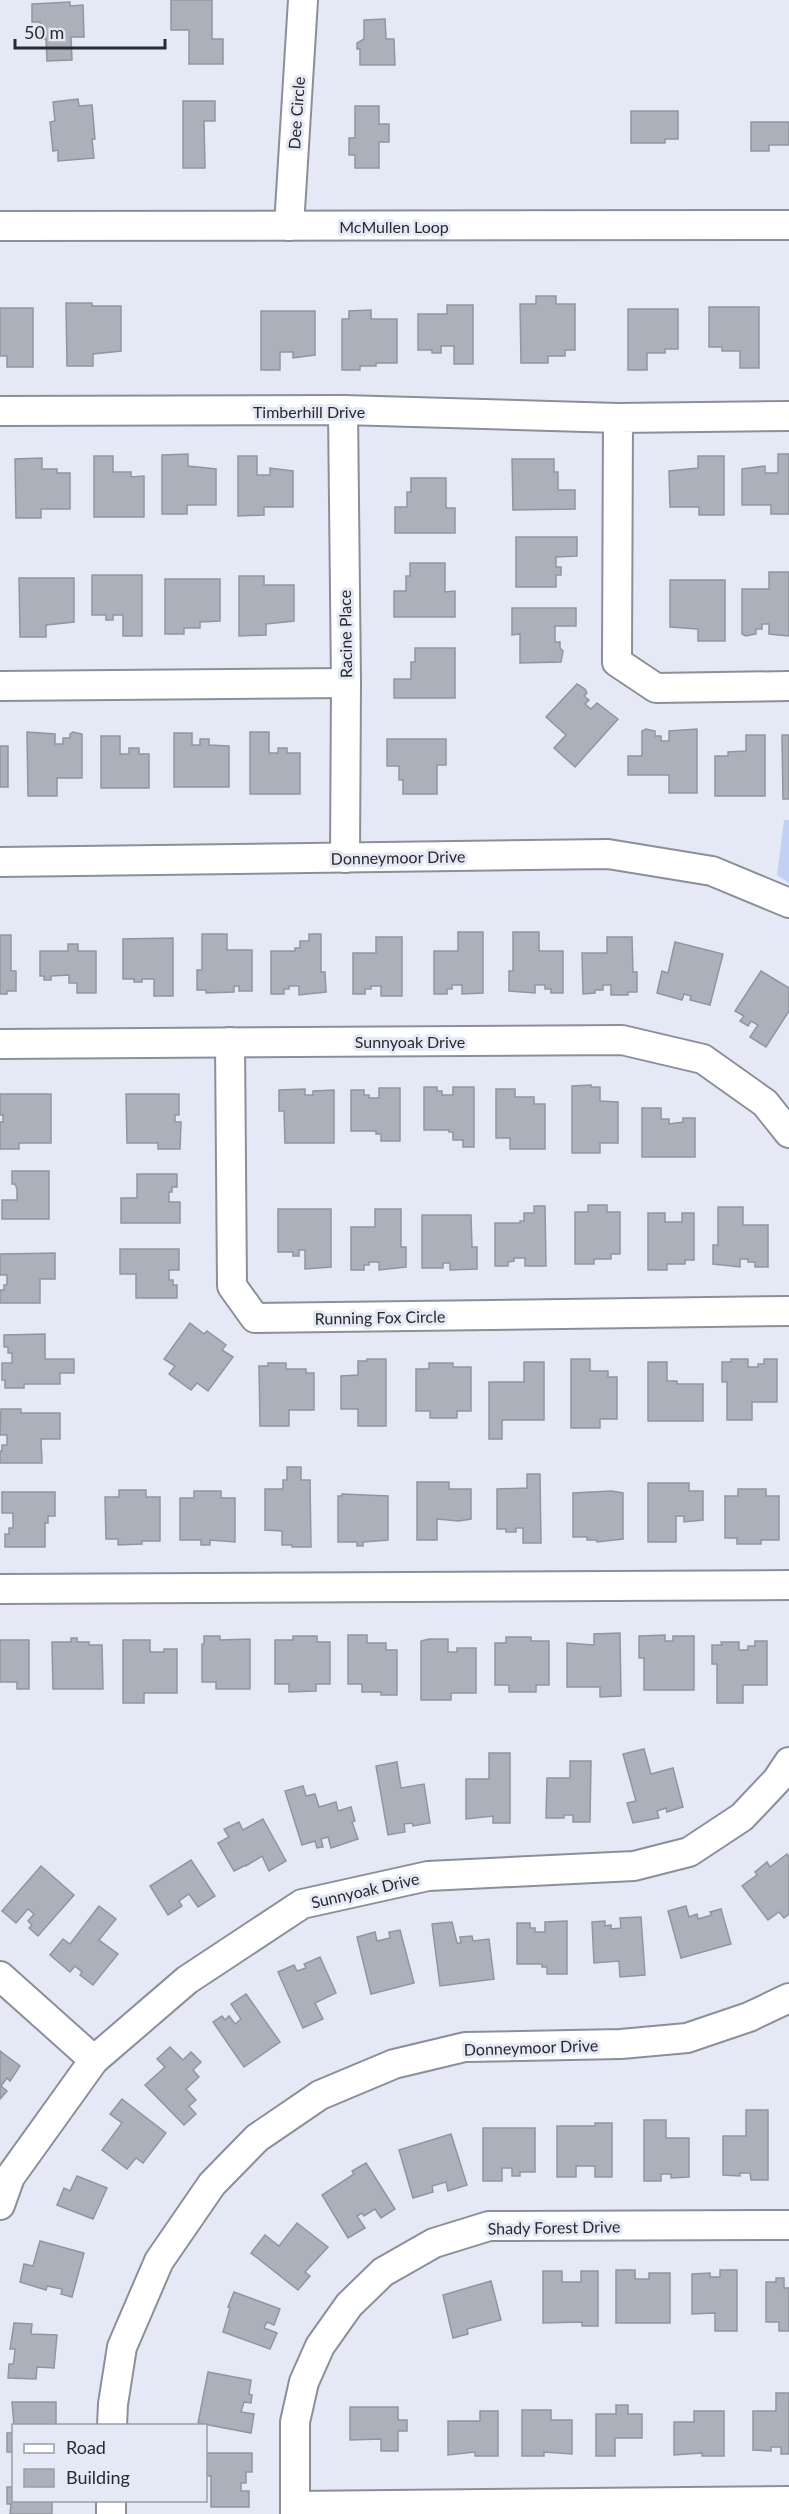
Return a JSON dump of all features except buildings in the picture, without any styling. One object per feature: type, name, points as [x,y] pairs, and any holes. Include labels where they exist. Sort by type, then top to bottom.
[{"type":"street","name":"Dee Circle","points":[[289,226],[303,0]]},
{"type":"street","name":"McMullen Loop","points":[[0,226],[789,225]]},
{"type":"street","name":"Timberhill Drive","points":[[0,411],[343,410],[618,418],[789,416]]},
{"type":"street","name":"Racine Place","points":[[343,410],[345,858]]},
{"type":"street","points":[[618,418],[617,662],[656,688],[789,686]]},
{"type":"street","points":[[0,686],[346,683]]},
{"type":"street","name":"Donneymoor Drive","points":[[0,862],[608,854],[712,871],[789,903]]},
{"type":"street","name":"Sunnyoak Drive","points":[[0,1044],[622,1041],[703,1059],[765,1104],[789,1132]]},
{"type":"street","name":"Running Fox Circle","points":[[230,1042],[232,1286],[255,1318],[789,1311]]},
{"type":"street","points":[[0,1589],[789,1585]]},
{"type":"street","name":"Sunnyoak Drive","points":[[0,2205],[10,2177],[94,2060],[187,1980],[303,1904],[428,1876],[634,1866],[689,1852],[742,1816],[777,1780],[789,1762]]},
{"type":"street","points":[[0,1976],[94,2060]]},
{"type":"street","name":"Donneymoor Drive","points":[[112,2424],[122,2347],[159,2261],[212,2184],[256,2138],[320,2095],[394,2064],[465,2047],[621,2044],[687,2038],[749,2017],[789,1998]]},
{"type":"street","name":"Shady Forest Drive","points":[[295,2510],[295,2422],[304,2382],[320,2346],[349,2305],[383,2272],[434,2243],[489,2226],[789,2225]]},
{"type":"street","points":[[295,2510],[789,2501]]},
{"type":"shaded area","points":[[784,820],[789,820],[789,883],[777,875]]}]
